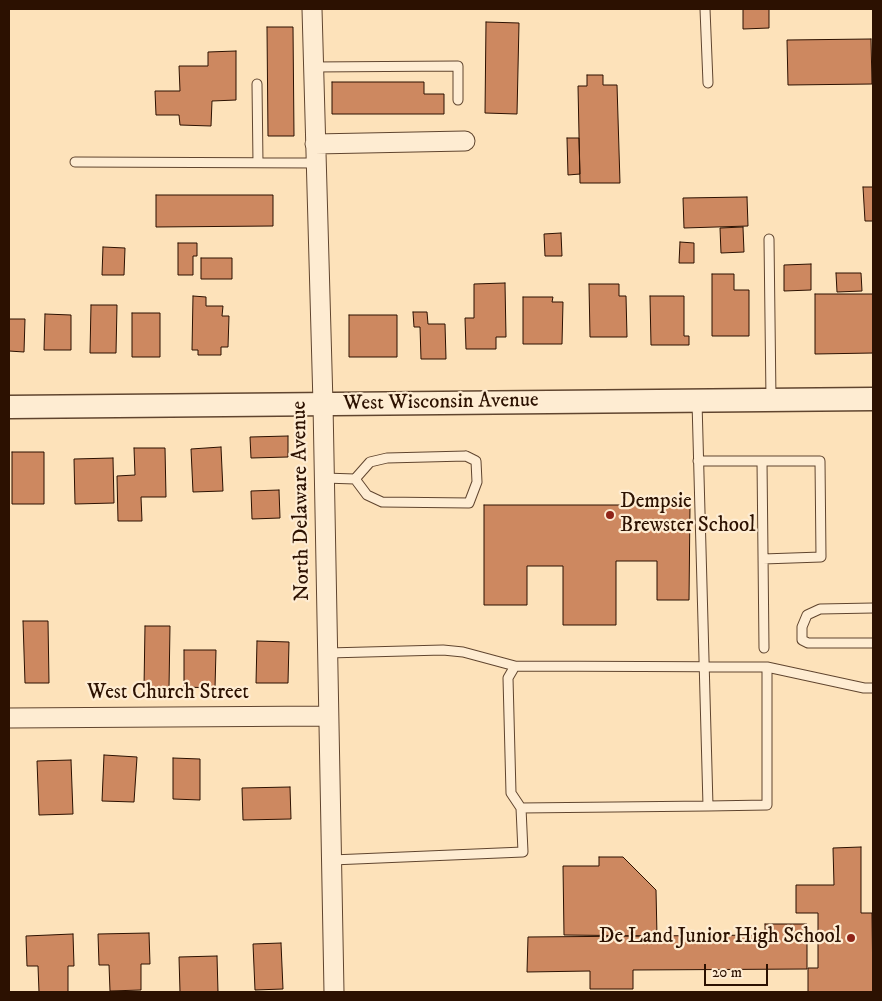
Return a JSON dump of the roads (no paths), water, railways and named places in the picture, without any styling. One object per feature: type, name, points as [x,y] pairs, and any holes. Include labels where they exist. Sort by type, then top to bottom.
[{"type":"street","name":"North Delaware Avenue","points":[[312,9],[323,404],[334,992]]},
{"type":"street","points":[[315,144],[464,141]]},
{"type":"street","name":"West Wisconsin Avenue","points":[[9,407],[873,399]]},
{"type":"street","name":"West Church Street","points":[[9,718],[328,716]]},
{"type":"lane","points":[[705,9],[708,83]]},
{"type":"lane","points":[[313,67],[458,66],[458,100]]},
{"type":"lane","points":[[257,84],[258,163]]},
{"type":"lane","points":[[75,162],[316,163]]},
{"type":"lane","points":[[769,240],[771,400]]},
{"type":"lane","points":[[697,400],[708,806]]},
{"type":"lane","points":[[466,456],[476,461],[477,482],[469,504],[382,502],[367,495],[356,479],[370,462],[387,458],[466,456]]},
{"type":"lane","points":[[698,461],[820,461],[821,557],[763,559]]},
{"type":"lane","points":[[762,461],[764,648]]},
{"type":"lane","points":[[324,478],[356,479]]},
{"type":"lane","points":[[873,608],[820,609],[807,616],[802,627],[802,640],[808,643],[873,643]]},
{"type":"lane","points":[[328,653],[443,650],[463,652],[515,666],[767,667],[864,688],[873,688]]},
{"type":"lane","points":[[332,860],[523,852],[521,808],[511,793],[508,678],[515,666]]},
{"type":"lane","points":[[521,808],[767,805],[767,667]]},
{"type":"place","name":"Dempsie Brewster School","points":[[610,515]]},
{"type":"place","name":"De Land Junior High School","points":[[851,938]]}]
